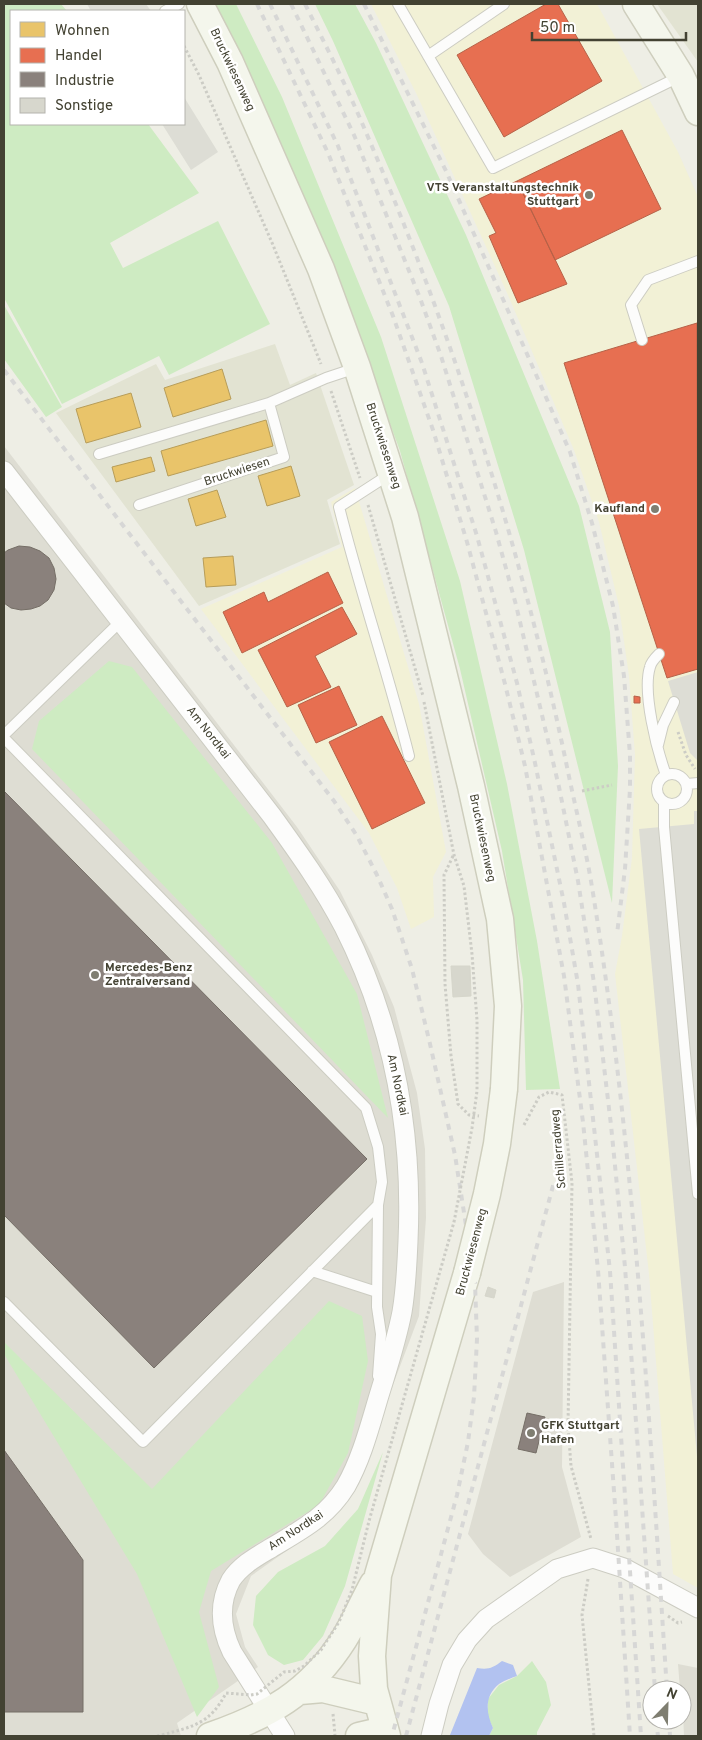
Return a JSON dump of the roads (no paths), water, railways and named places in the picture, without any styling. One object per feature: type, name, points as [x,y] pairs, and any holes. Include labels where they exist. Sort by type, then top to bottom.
[{"type":"main road","name":"Bruckwiesenweg","points":[[200,4],[230,62],[321,269],[357,367],[392,473],[406,517],[471,786],[500,919],[508,1006],[504,1089],[494,1160],[467,1273],[378,1575],[372,1656],[374,1688],[386,1733]]},
{"type":"main road","points":[[636,4],[681,76],[698,112]]},
{"type":"main road","points":[[300,1690],[330,1659],[344,1639],[378,1575]]},
{"type":"main road","points":[[210,1736],[235,1728],[263,1703],[300,1690],[323,1689],[377,1702]]},
{"type":"main road","points":[[359,1736],[386,1733]]},
{"type":"street","name":"Am Nordkai","points":[[4,472],[261,801],[304,860],[344,928],[371,990],[397,1073],[403,1107],[410,1209],[403,1310],[394,1350],[355,1467],[346,1486],[330,1508],[312,1523],[250,1560],[241,1568],[233,1577],[226,1593],[222,1613],[224,1634],[232,1652],[285,1736]]},
{"type":"street","points":[[431,1736],[452,1664],[467,1640],[486,1618],[557,1569],[593,1558],[624,1568],[698,1608]]},
{"type":"lane","points":[[167,10],[179,4]]},
{"type":"lane","points":[[398,4],[492,168],[681,76]]},
{"type":"lane","points":[[428,56],[504,4]]},
{"type":"lane","points":[[642,340],[631,305],[648,280],[698,261]]},
{"type":"lane","points":[[98,454],[269,403],[326,378],[357,367]]},
{"type":"lane","name":"Bruckwiesen","points":[[138,505],[284,457],[269,403]]},
{"type":"lane","points":[[392,473],[339,507],[351,556],[409,756]]},
{"type":"lane","points":[[121,621],[4,736],[366,1108],[378,1148],[382,1182],[378,1205],[377,1307],[381,1334],[377,1402]]},
{"type":"lane","points":[[659,654],[650,665],[648,676],[650,706],[657,748],[666,775]]},
{"type":"lane","points":[[657,748],[663,725],[672,706]]},
{"type":"lane","points":[[676,774],[687,784],[687,794],[684,799],[675,804],[664,802],[658,795],[657,786],[666,775],[676,774]]},
{"type":"lane","points":[[687,784],[698,783]]},
{"type":"lane","points":[[664,802],[664,827],[698,1194]]},
{"type":"lane","points":[[4,1302],[143,1442],[378,1205]]},
{"type":"lane","points":[[312,1271],[377,1292]]},
{"type":"water","points":[[502,1661],[513,1665],[517,1676],[499,1684],[491,1694],[488,1711],[493,1728],[489,1736],[450,1735],[477,1668],[490,1668]]},
{"type":"railway","points":[[257,4],[328,153],[393,316],[433,430],[467,542],[525,766],[564,976],[583,1122],[598,1270],[630,1736]]},
{"type":"railway","points":[[270,4],[338,146],[422,363],[477,536],[517,683],[535,763],[564,903],[578,984],[610,1271],[641,1736]]},
{"type":"railway","points":[[291,4],[354,135],[420,298],[441,356],[496,532],[516,605],[559,787],[578,881],[594,983],[611,1125],[625,1267],[654,1680]]},
{"type":"railway","points":[[305,4],[344,82],[365,130],[427,284],[455,362],[481,441],[528,600],[548,680],[582,836],[591,881],[606,982],[630,1184],[647,1386],[666,1680]]},
{"type":"railway","points":[[364,4],[446,171],[502,297],[570,452],[592,523],[613,606],[624,676],[630,755],[625,869],[617,934]]},
{"type":"railway","points":[[4,370],[334,801],[357,836],[377,875],[392,909],[412,969],[455,1155],[475,1283],[477,1339],[474,1397],[468,1442],[457,1495],[392,1736]]},
{"type":"railway","points":[[406,1736],[554,1182]]},
{"type":"railway","points":[[657,1730],[658,1736]]},
{"type":"railway","points":[[670,1730],[670,1736]]},
{"type":"place","name":"VTS Veranstaltungstechnik Stuttgart","points":[[589,195]]},
{"type":"place","name":"Kaufland","points":[[655,509]]},
{"type":"place","name":"Mercedes-Benz Zentralversand","points":[[95,975]]},
{"type":"place","name":"GFK Stuttgart Hafen","points":[[531,1433]]}]
